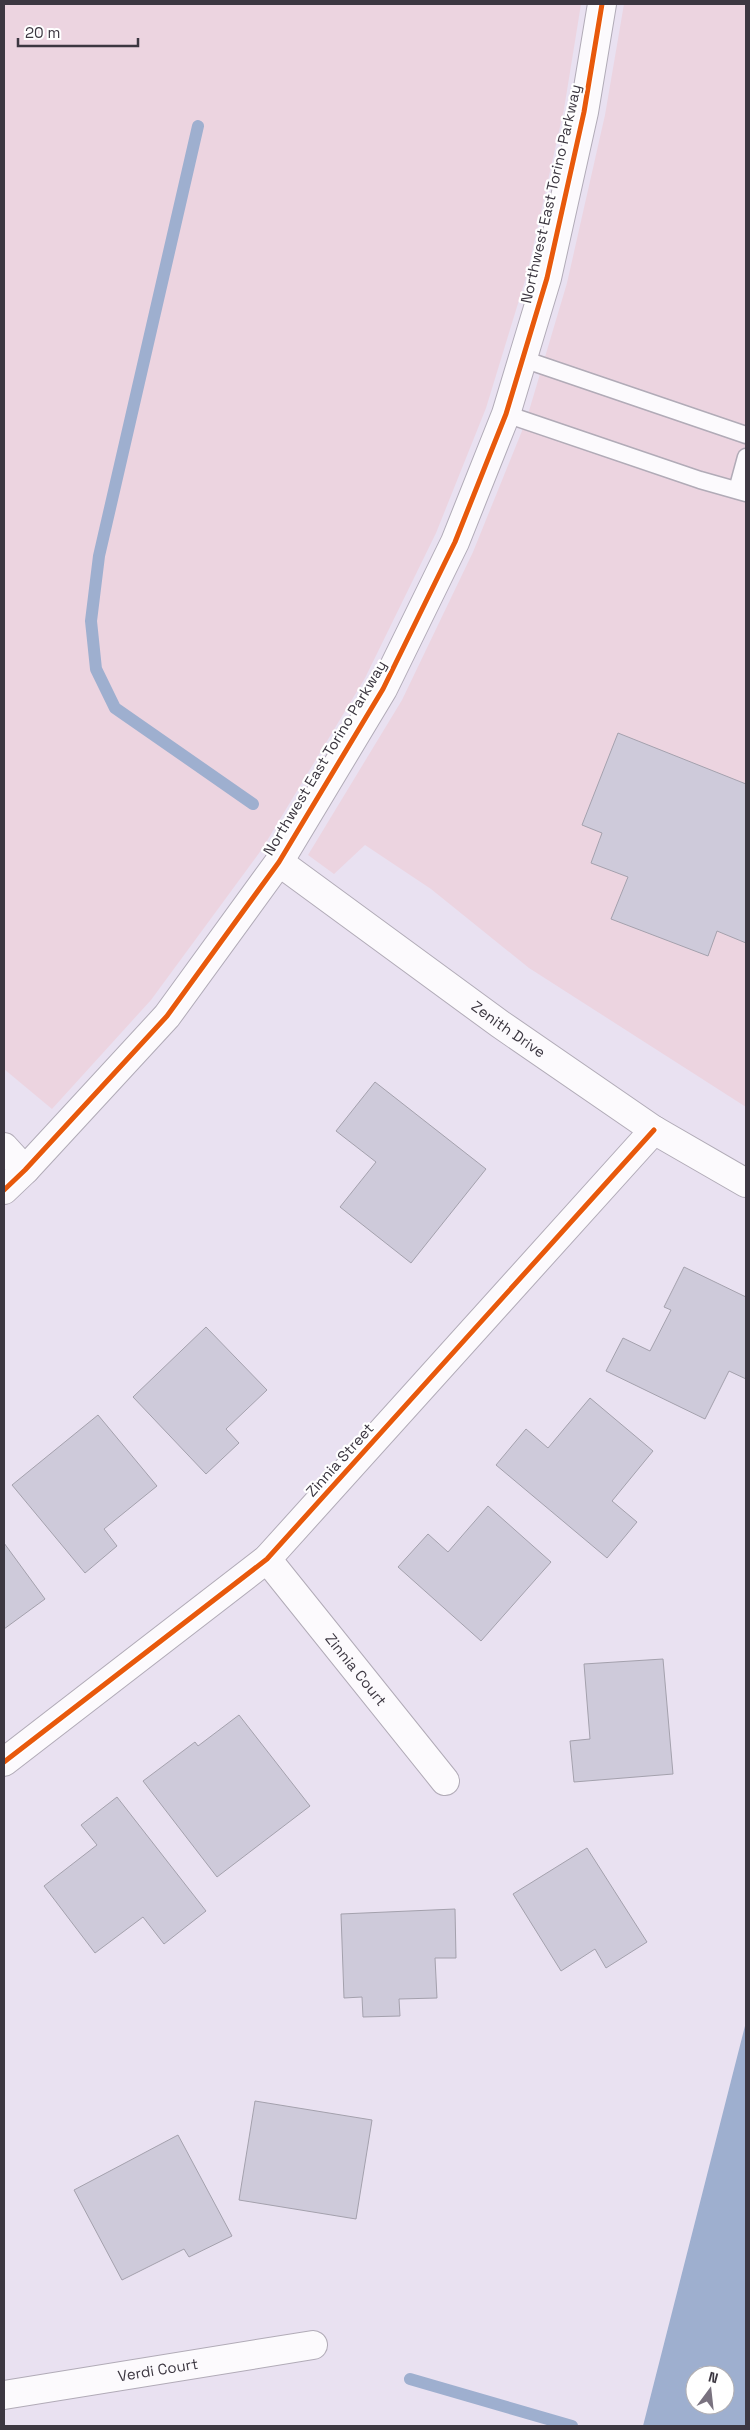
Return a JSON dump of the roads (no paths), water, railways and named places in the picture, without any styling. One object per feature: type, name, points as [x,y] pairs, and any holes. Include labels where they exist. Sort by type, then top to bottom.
[{"type":"street","name":"Northwest East Torino Parkway","points":[[4,1190],[25,1170],[167,1016],[279,862],[384,689],[455,542],[506,414],[549,269],[584,112],[602,4]]},
{"type":"street","name":"Zenith Drive","points":[[279,862],[500,1024],[654,1130],[746,1183]]},
{"type":"street","name":"Zinnia Street","points":[[4,1762],[267,1559],[654,1130]]},
{"type":"street","points":[[4,1147],[25,1170]]},
{"type":"street","name":"Zinnia Court","points":[[267,1559],[445,1781]]},
{"type":"street","name":"Verdi Court","points":[[4,2395],[313,2345]]},
{"type":"lane","points":[[523,359],[746,435]]},
{"type":"lane","points":[[506,414],[700,480],[742,491],[746,457]]},
{"type":"water","points":[[746,2022],[746,2426],[643,2426]]},
{"type":"waterway","points":[[198,126],[99,556],[91,621],[96,669],[115,708],[253,804]]},
{"type":"waterway","points":[[410,2379],[572,2426]]}]
